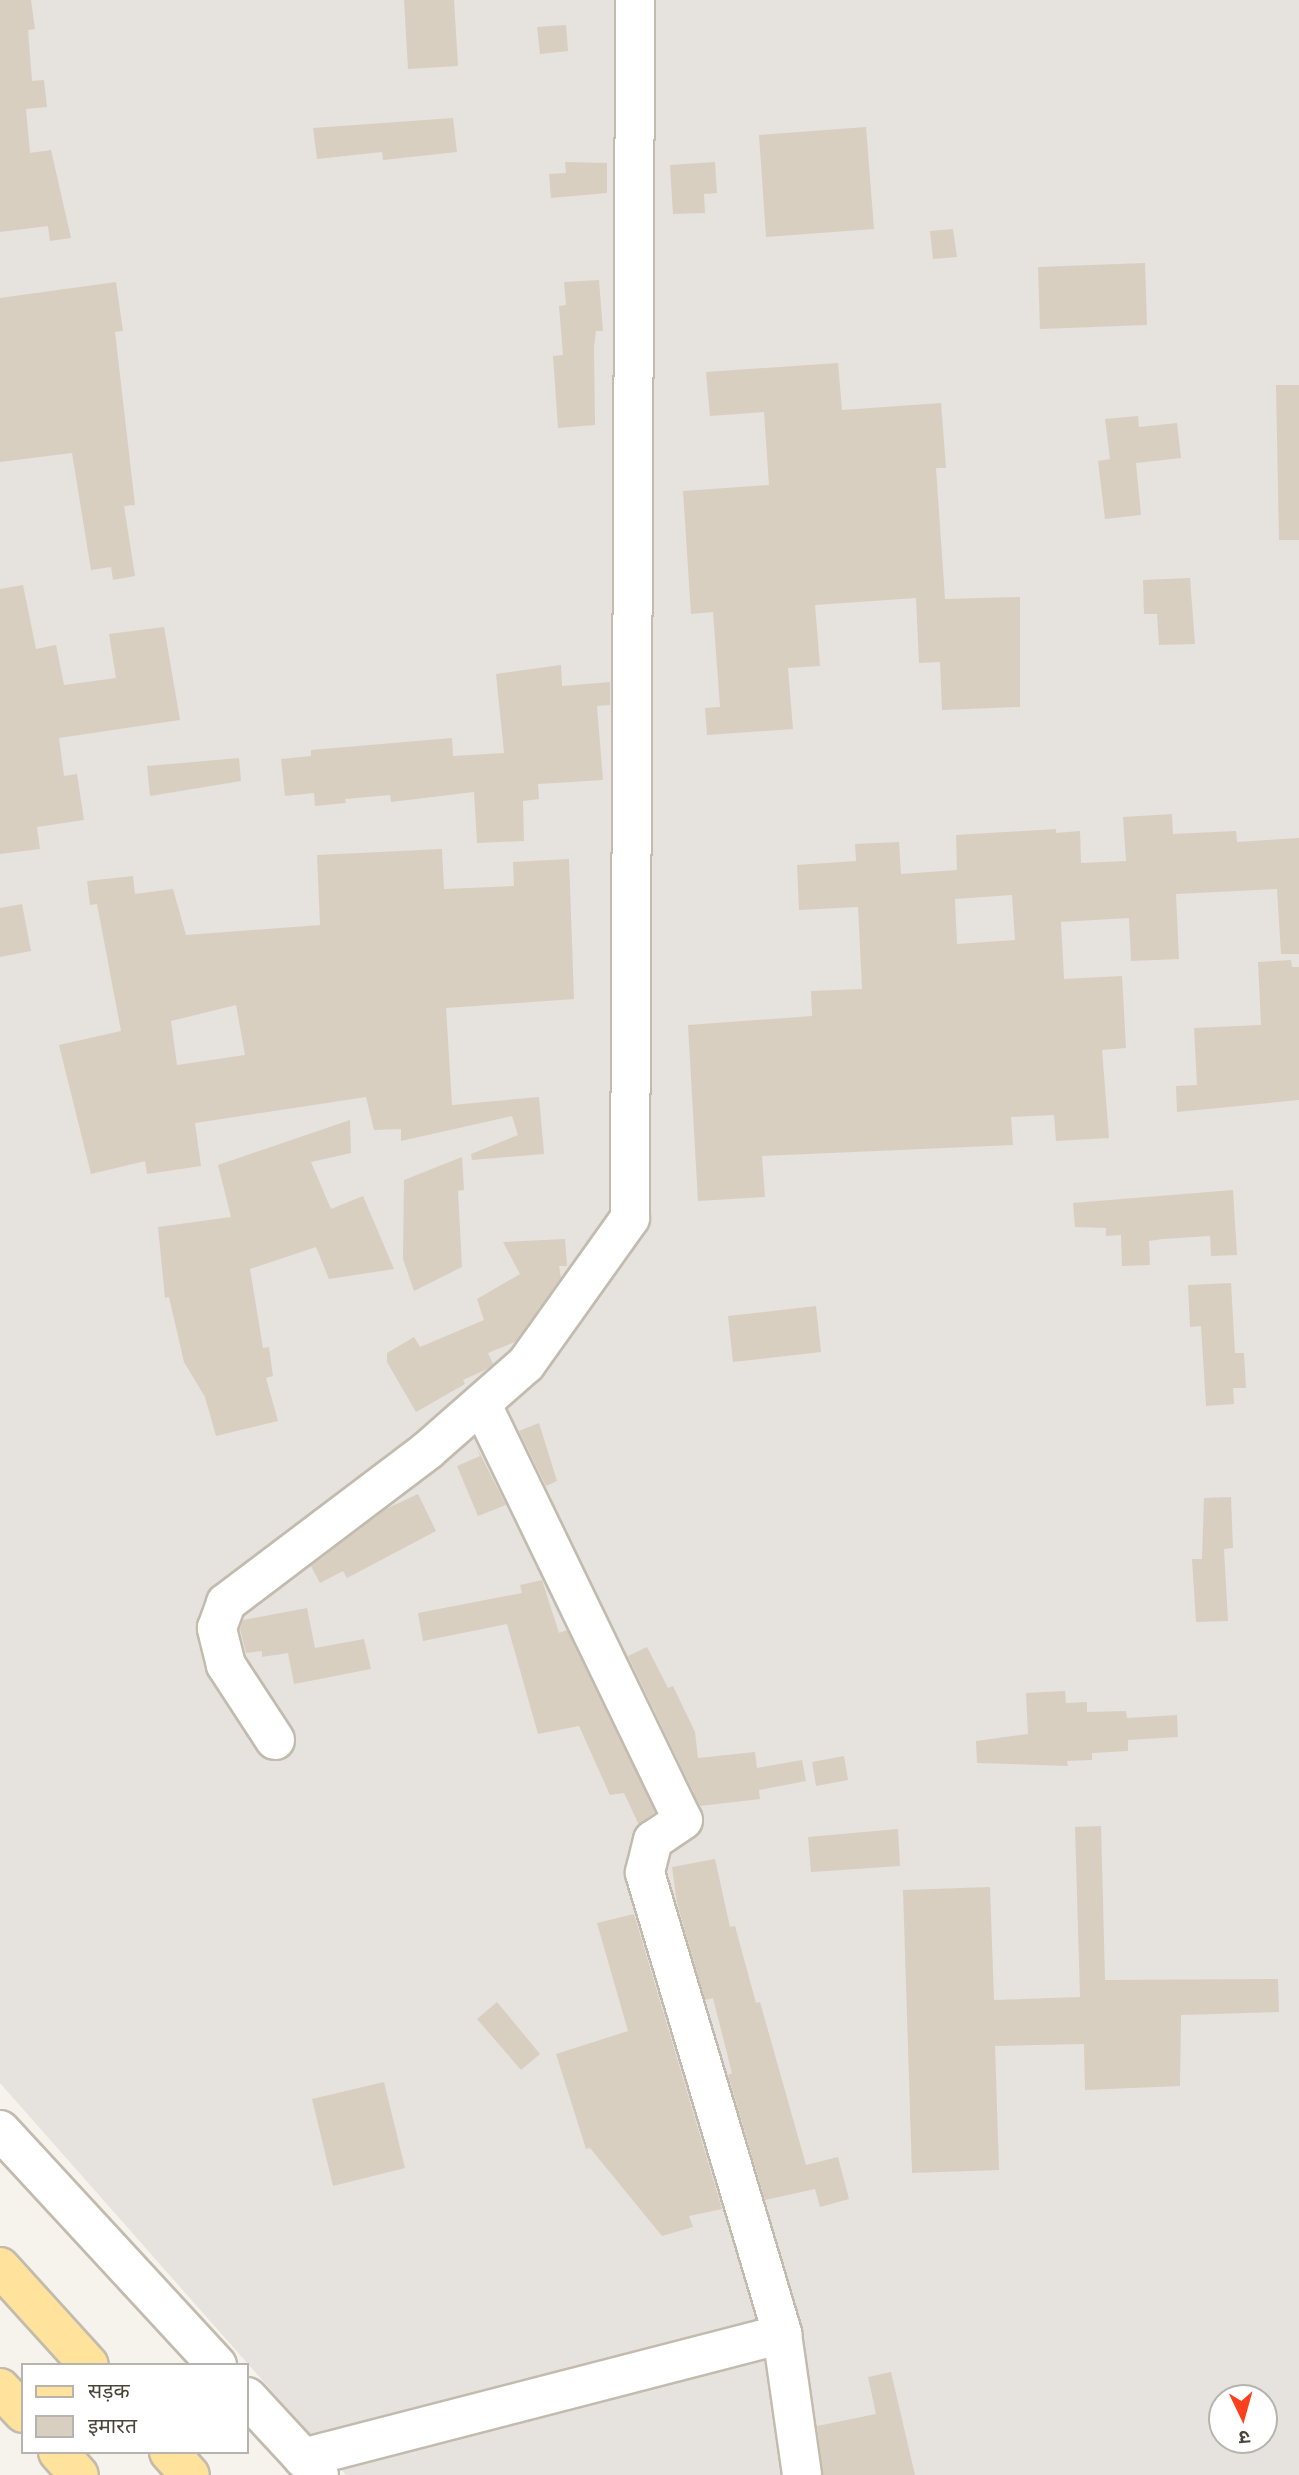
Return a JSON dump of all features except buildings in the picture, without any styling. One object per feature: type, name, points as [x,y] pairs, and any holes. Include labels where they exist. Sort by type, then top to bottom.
[{"type":"main road","points":[[0,2267],[87,2363]]},
{"type":"main road","points":[[0,2388],[21,2411]]},
{"type":"main road","points":[[60,2454],[79,2475]]},
{"type":"main road","points":[[171,2454],[190,2475]]},
{"type":"street","points":[[275,1740],[226,1665],[217,1628],[226,1602],[482,1405],[526,1364],[629,1218],[635,0]]},
{"type":"street","points":[[482,1405],[683,1820],[653,1840],[645,1873],[782,2334],[802,2475]]},
{"type":"street","points":[[0,2130],[215,2363]]},
{"type":"street","points":[[248,2398],[311,2467],[782,2334]]},
{"type":"shaded area","points":[[0,0],[1299,0],[1299,2475],[346,2475],[0,2083]]}]
